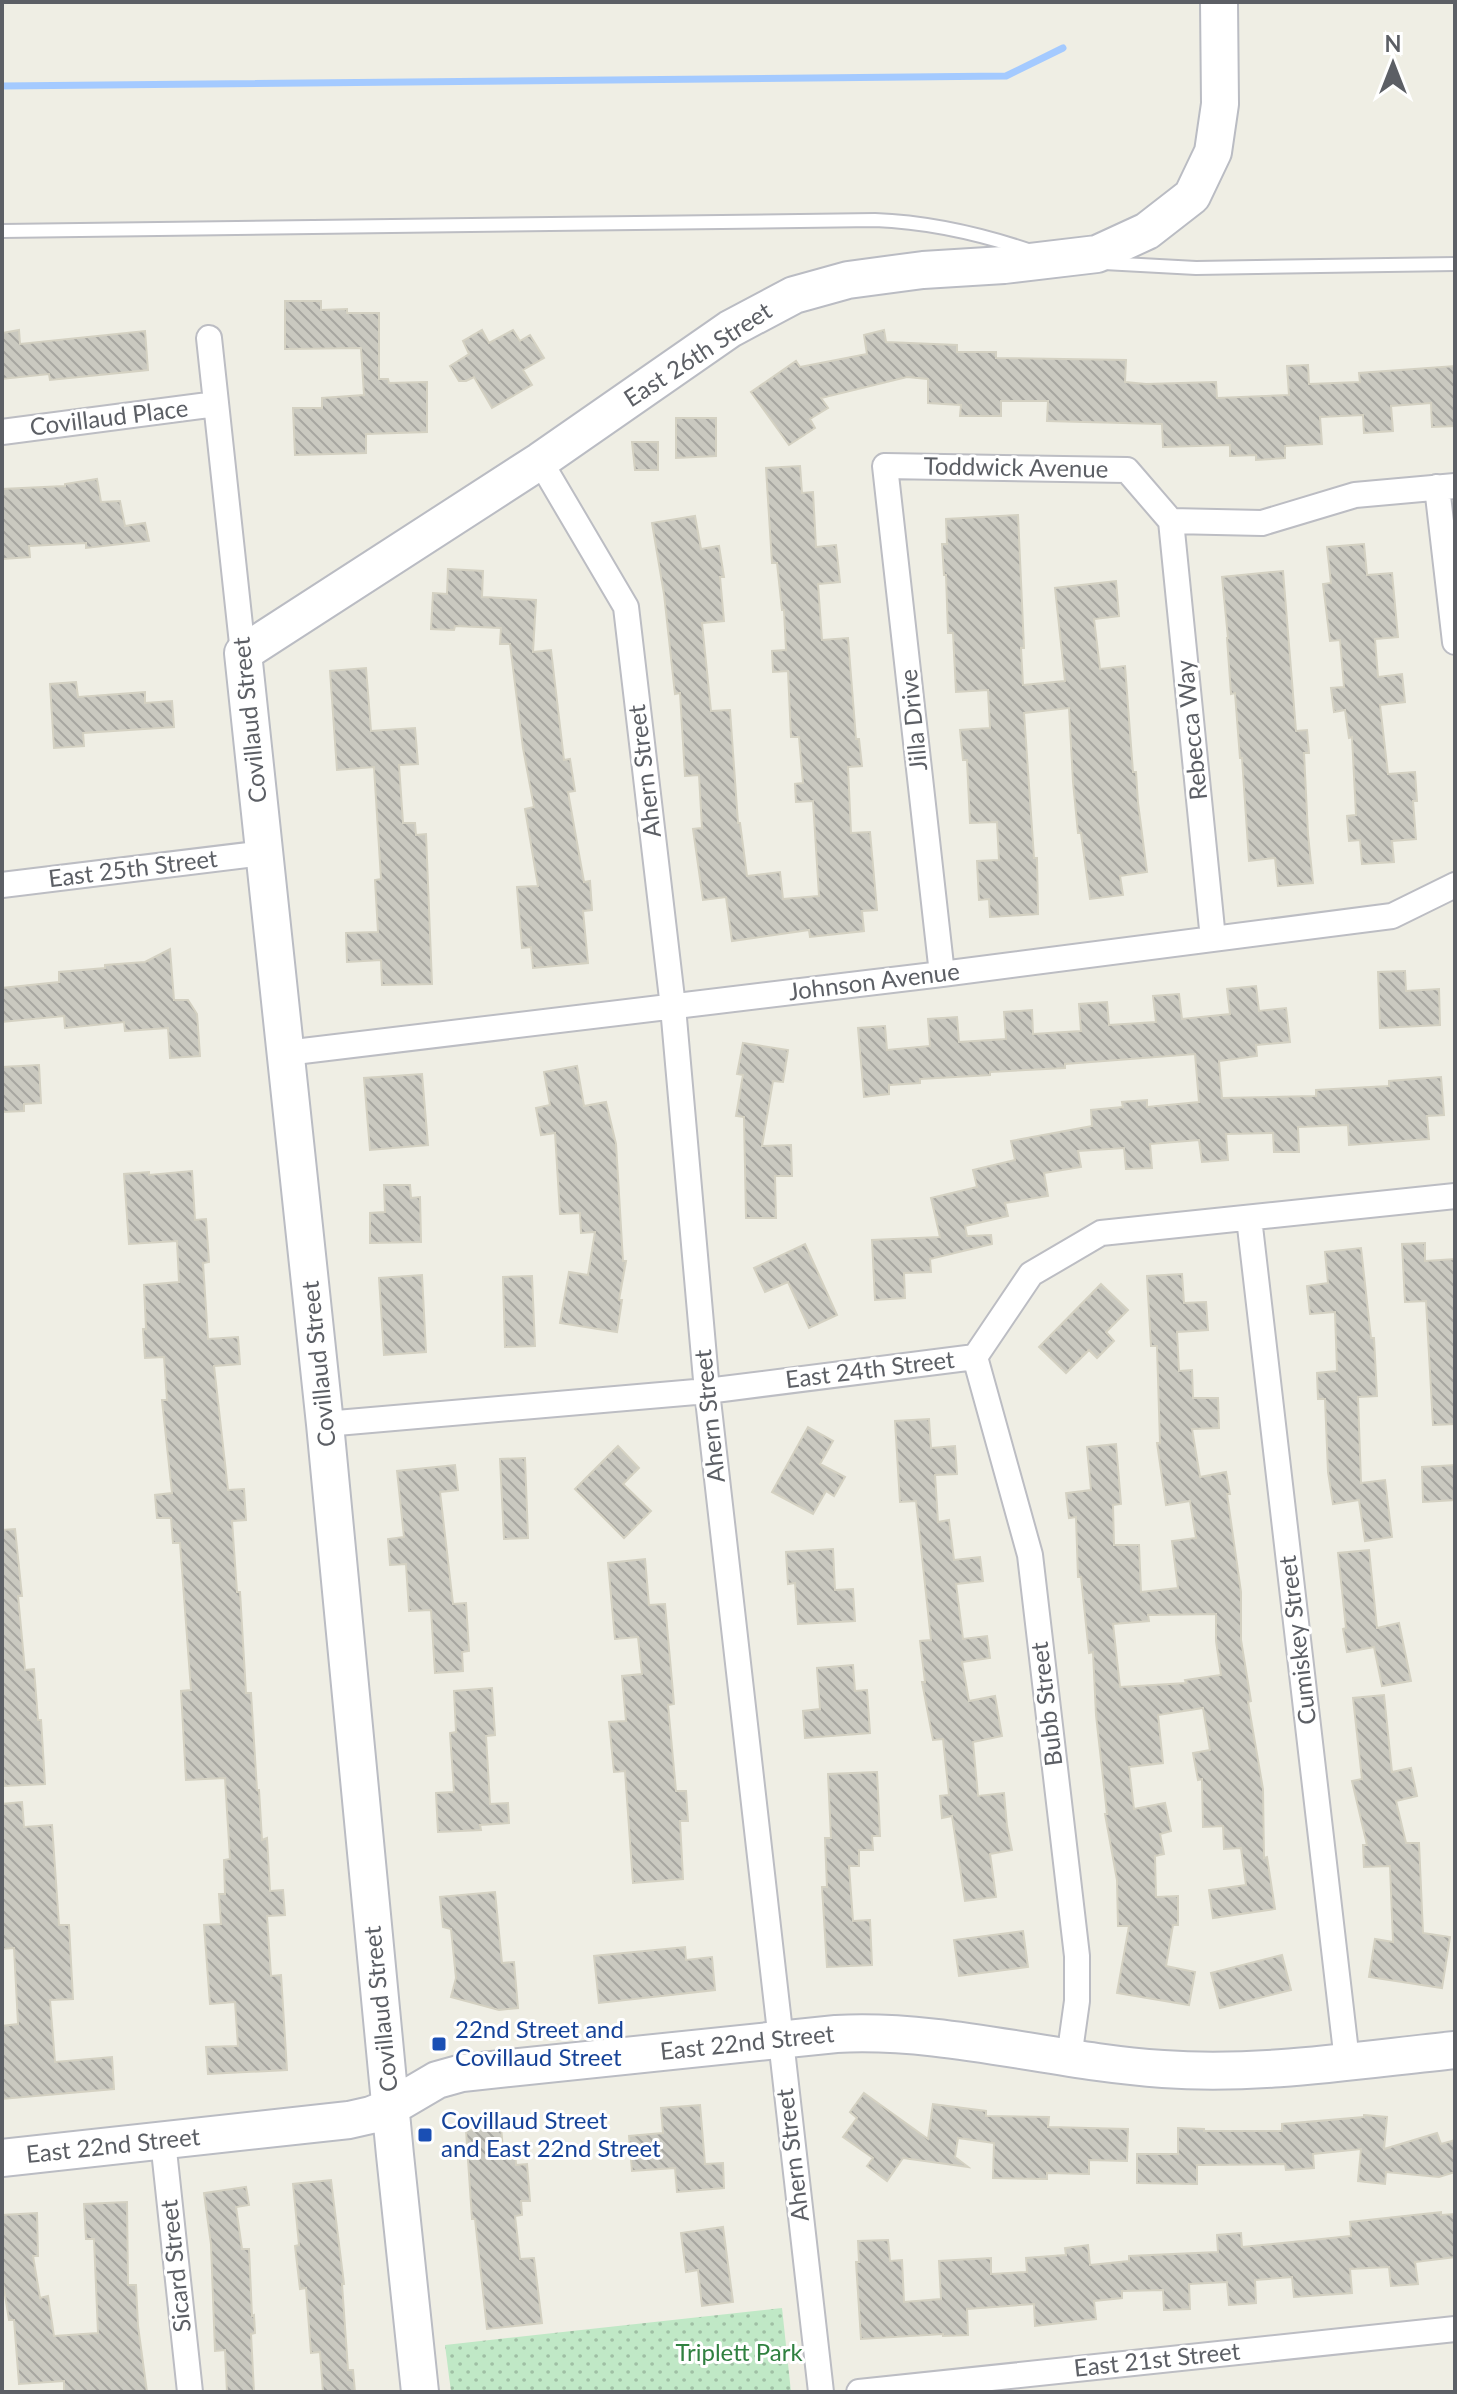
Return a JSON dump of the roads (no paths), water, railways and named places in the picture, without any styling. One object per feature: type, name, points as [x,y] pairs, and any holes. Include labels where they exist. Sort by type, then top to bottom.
[{"type":"street","name":"East 26th Street","points":[[243,653],[540,461],[730,329],[794,295],[848,280],[1097,254],[1147,231],[1192,196],[1213,152],[1220,104],[1219,2]]},
{"type":"street","name":"Covillaud Street","points":[[209,338],[325,1424],[420,2392]]},
{"type":"street","name":"Covillaud Place","points":[[2,432],[216,404]]},
{"type":"street","name":"Ahern Street","points":[[540,461],[626,607],[673,1007],[707,1391],[821,2392]]},
{"type":"street","name":"Toddwick Avenue","points":[[885,466],[1127,470],[1171,521]]},
{"type":"street","name":"Jilla Drive","points":[[885,466],[942,974]]},
{"type":"street","points":[[1171,521],[1262,523],[1355,495],[1446,487],[1455,642]]},
{"type":"street","name":"Rebecca Way","points":[[1171,521],[1213,939]]},
{"type":"street","name":"East 25th Street","points":[[2,885],[264,853]]},
{"type":"street","name":"Johnson Avenue","points":[[286,1053],[1392,916],[1455,885]]},
{"type":"street","name":"East 24th Street","points":[[325,1424],[707,1391],[975,1357],[1031,1274],[1101,1233],[1455,1196]]},
{"type":"street","name":"Cumiskey Street","points":[[1249,1218],[1347,2061]]},
{"type":"street","name":"Bubb Street","points":[[975,1357],[1030,1555],[1077,1956],[1077,2001],[1069,2058]]},
{"type":"street","name":"East 22nd Street","points":[[2,2158],[349,2120],[391,2107],[437,2080],[462,2073],[779,2039],[897,2034],[1152,2068],[1232,2071],[1455,2050]]},
{"type":"street","name":"Sicard Street","points":[[163,2141],[190,2392]]},
{"type":"street","name":"East 21st Street","points":[[859,2392],[1455,2329]]},
{"type":"lane","points":[[2,231],[875,220],[943,227],[1056,259],[1134,266],[1455,264]]},
{"type":"waterway","points":[[2,86],[1006,76],[1063,48]]},
{"type":"place","name":"22nd Street and Covillaud Street","points":[[439,2044]]},
{"type":"place","name":"Covillaud Street and East 22nd Street","points":[[425,2135]]},
{"type":"park label","name":"Triplett Park","points":[[739,2353]]}]
